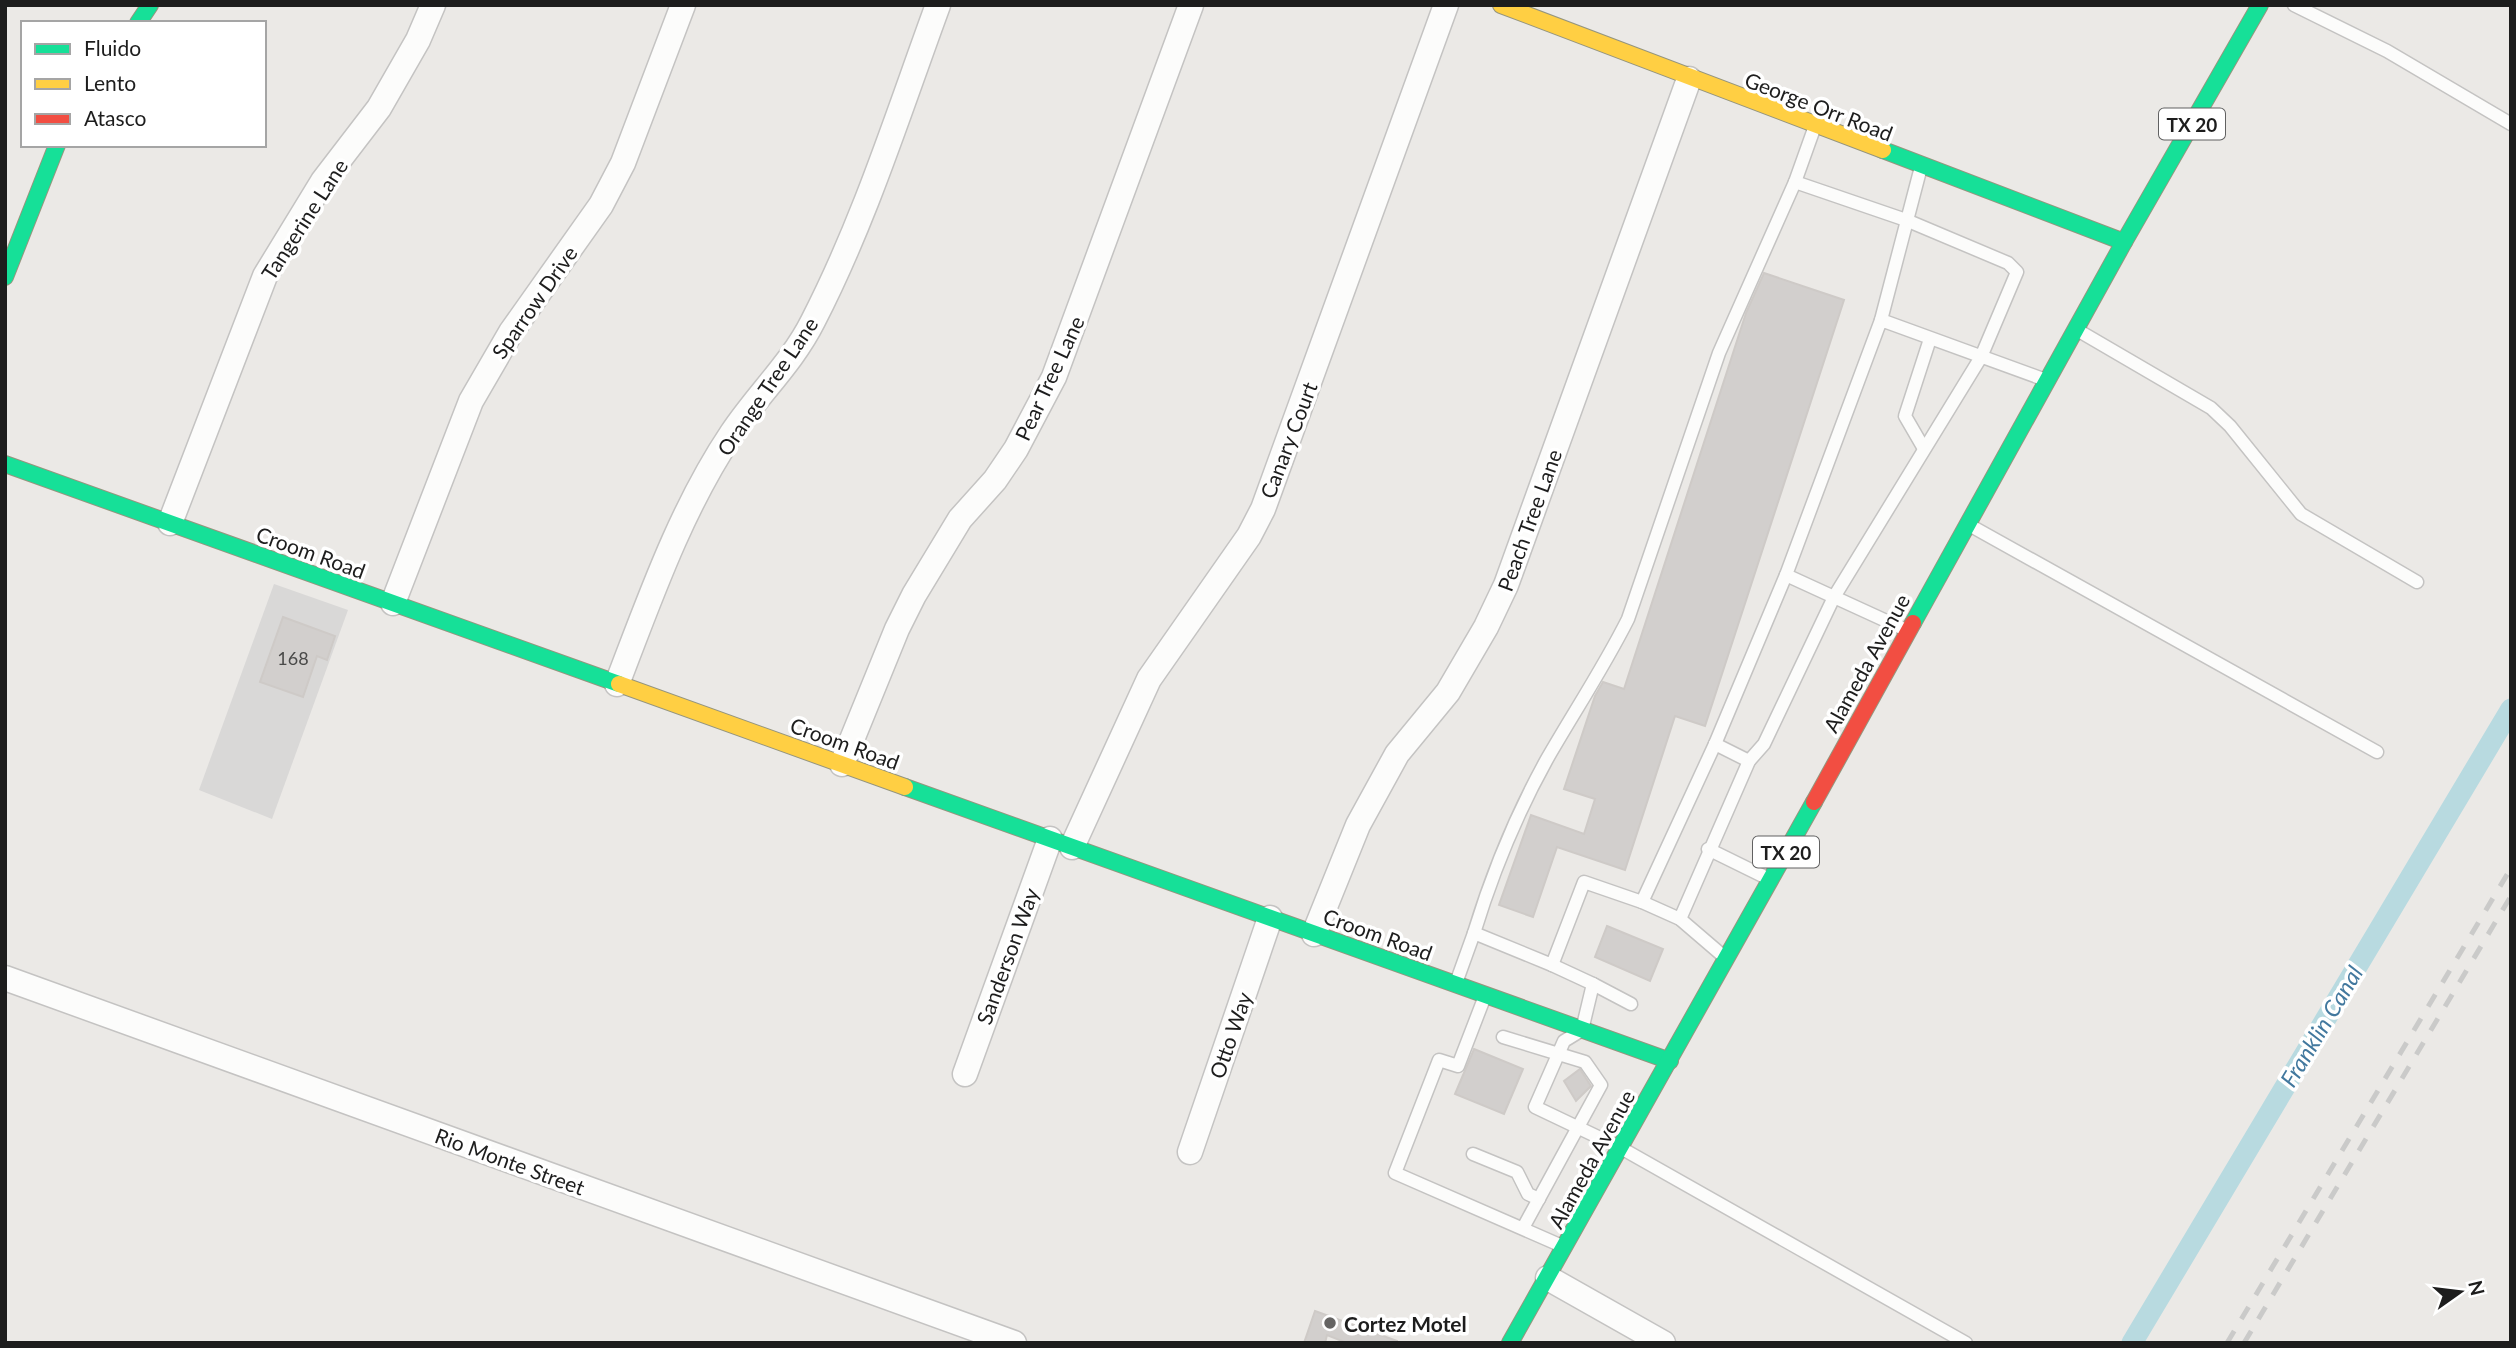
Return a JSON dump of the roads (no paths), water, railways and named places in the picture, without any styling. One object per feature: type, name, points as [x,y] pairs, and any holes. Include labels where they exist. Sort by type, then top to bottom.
[{"type":"street","points":[[139,21],[150,5]]},
{"type":"street","name":"Tangerine Lane","points":[[170,523],[265,276],[323,181],[379,108],[418,40],[433,5]]},
{"type":"street","name":"Sparrow Drive","points":[[393,603],[471,401],[510,332],[601,205],[624,163],[682,5]]},
{"type":"street","name":"Orange Tree Lane","points":[[617,684],[669,549],[731,434],[783,369],[811,325],[837,272],[938,5]]},
{"type":"street","name":"Pear Tree Lane","points":[[842,764],[897,629],[914,595],[960,519],[995,480],[1016,449],[1054,377],[1191,5]]},
{"type":"street","name":"Canary Court","points":[[1061,843],[1149,679],[1243,545],[1263,509],[1446,5]]},
{"type":"street","name":"George Orr Road","points":[[1501,5],[1689,79],[2124,242]]},
{"type":"street","name":"Alameda Avenue","points":[[1510,1343],[1727,959],[2124,242],[2260,5]]},
{"type":"street","name":"Peach Tree Lane","points":[[1314,934],[1358,825],[1397,754],[1448,692],[1486,627],[1506,585],[1689,79]]},
{"type":"street","points":[[5,277],[56,147]]},
{"type":"street","name":"Croom Road","points":[[5,464],[1670,1061]]},
{"type":"street","name":"Sanderson Way","points":[[965,1074],[1061,843]]},
{"type":"street","name":"Otto Way","points":[[1190,1152],[1270,918]]},
{"type":"street","name":"Rio Monte Street","points":[[5,978],[1014,1343]]},
{"type":"street","points":[[1548,1278],[1662,1343]]},
{"type":"lane","points":[[2294,5],[2387,51],[2511,124]]},
{"type":"lane","points":[[1455,984],[1490,882],[1545,762],[1609,657],[1628,619],[1719,353],[1795,182],[1815,126]]},
{"type":"lane","points":[[1642,902],[1715,744],[1786,575],[1881,320],[1921,167]]},
{"type":"lane","points":[[1680,919],[1708,849],[1749,761],[1764,744],[1834,597],[1923,447],[1981,357],[2017,272],[2008,262],[1906,220],[1795,182]]},
{"type":"lane","points":[[1881,320],[2047,380]]},
{"type":"lane","points":[[2076,329],[2211,408],[2230,426],[2301,514],[2417,582]]},
{"type":"lane","points":[[1923,447],[1905,416],[1930,339]]},
{"type":"lane","points":[[1968,524],[2377,752]]},
{"type":"lane","points":[[1786,575],[1909,631]]},
{"type":"lane","points":[[1715,744],[1749,761]]},
{"type":"lane","points":[[1708,849],[1771,880]]},
{"type":"lane","points":[[1552,965],[1584,882],[1642,902],[1680,919],[1727,959]]},
{"type":"lane","points":[[1474,933],[1552,965],[1631,1004]]},
{"type":"lane","points":[[1593,984],[1582,1030],[1564,1041],[1535,1107],[1621,1148],[1966,1343]]},
{"type":"lane","points":[[1486,995],[1458,1066],[1439,1060],[1395,1173],[1565,1247]]},
{"type":"lane","points":[[1503,1037],[1586,1062],[1601,1085],[1523,1228]]},
{"type":"lane","points":[[1473,1154],[1517,1172],[1528,1194],[1539,1199]]},
{"type":"waterway","name":"Franklin Canal","points":[[2132,1343],[2511,709]]},
{"type":"railway","points":[[2227,1343],[2511,868]]},
{"type":"railway","points":[[2244,1343],[2511,896]]},
{"type":"place","name":"Cortez Motel","points":[[1330,1323]]}]
